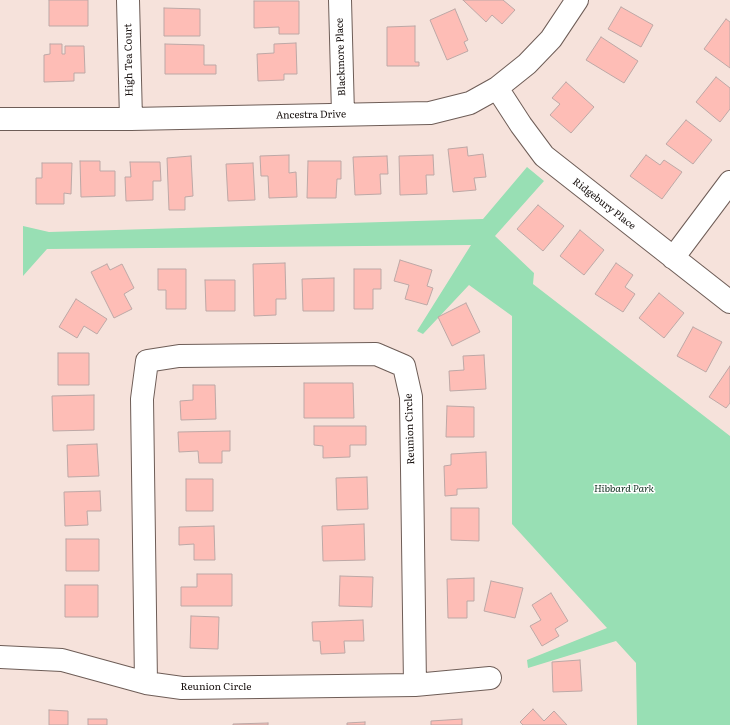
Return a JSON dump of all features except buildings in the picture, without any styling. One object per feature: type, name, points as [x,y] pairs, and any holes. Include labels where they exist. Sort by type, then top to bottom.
[{"type":"street","name":"High Tea Court","points":[[128,0],[131,119]]},
{"type":"street","name":"Blackmore Place","points":[[340,0],[343,114]]},
{"type":"street","name":"Ancestra Drive","points":[[0,119],[131,119],[430,113],[470,103],[497,88],[526,64],[551,39],[577,0]]},
{"type":"street","name":"Ridgebury Place","points":[[497,88],[521,125],[544,156],[730,302]]},
{"type":"street","points":[[673,258],[730,182]]},
{"type":"street","name":"Reunion Circle","points":[[0,657],[62,660],[146,683],[182,688],[415,685],[411,397],[404,366],[376,354],[179,356],[147,361],[142,399],[146,683]]},
{"type":"street","points":[[415,685],[490,678]]},
{"type":"green space","name":"Hibbard Park","points":[[527,167],[544,181],[495,236],[534,273],[533,284],[730,436],[730,725],[637,725],[636,663],[616,641],[528,668],[527,660],[607,628],[512,524],[512,316],[469,285],[423,334],[417,331],[471,245],[47,249],[23,276],[23,226],[49,232],[483,219]]}]
